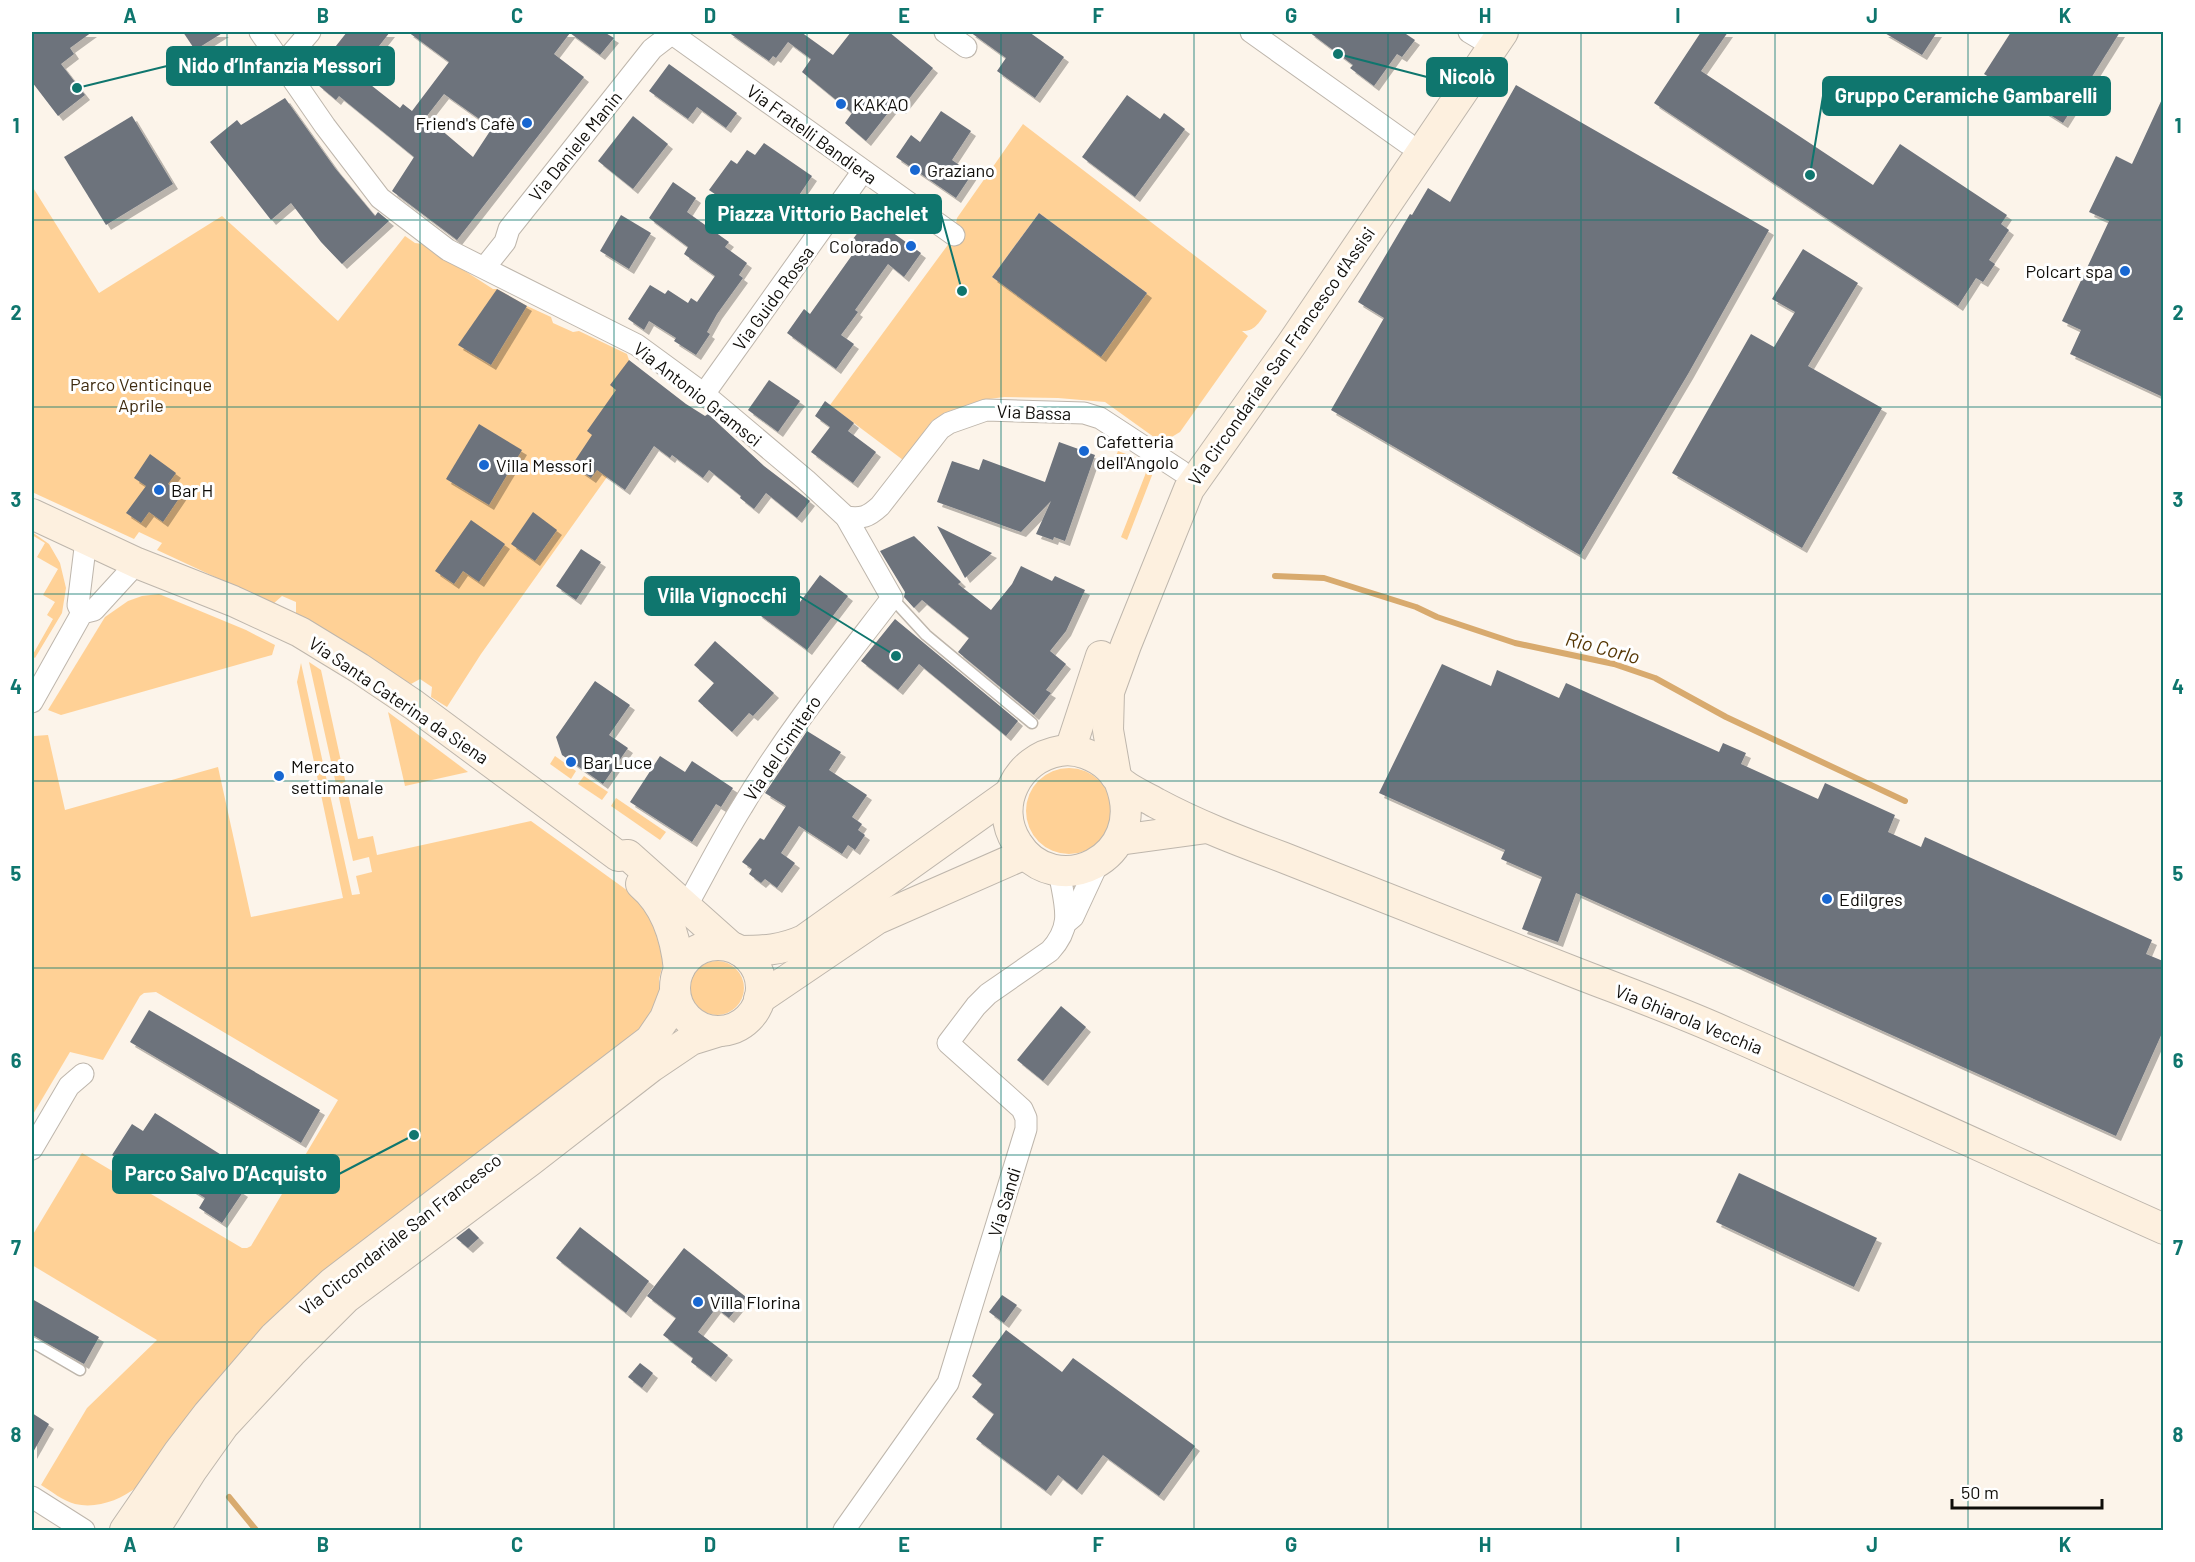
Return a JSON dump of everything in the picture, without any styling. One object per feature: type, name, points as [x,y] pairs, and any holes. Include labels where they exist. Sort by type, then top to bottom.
[{"type":"street","name":"Via Antonio Gramsci","points":[[260,32],[380,198],[448,250],[637,345],[704,394],[846,517],[892,598]]},
{"type":"street","points":[[282,65],[310,32]]},
{"type":"street","name":"Via Fratelli Bandiera","points":[[672,32],[954,235]]},
{"type":"street","name":"Via Daniele Manin","points":[[485,267],[505,242],[509,229],[526,206],[652,49],[672,32]]},
{"type":"street","points":[[945,32],[966,47]]},
{"type":"street","points":[[1251,32],[1407,144]]},
{"type":"street","name":"Via Circondariale San Francesco d'Assisi","points":[[1070,750],[1107,637],[1181,471],[1484,33]]},
{"type":"street","name":"Via Circondariale San Francesco d'Assisi","points":[[1109,851],[1124,828],[1127,810],[1108,730],[1109,692],[1189,489],[1291,345],[1484,33]]},
{"type":"street","name":"Via Guido Rossa","points":[[704,394],[863,171]]},
{"type":"street","name":"Via Bassa","points":[[846,517],[859,519],[869,516],[880,506],[940,429],[949,423],[986,410],[1084,413],[1100,418],[1181,471]]},
{"type":"street","name":"Via Santa Caterina da Siena","points":[[32,514],[137,563],[233,601],[286,626],[359,668],[414,705],[618,856],[628,855],[713,933],[735,949]]},
{"type":"street","points":[[82,613],[78,604],[86,540]]},
{"type":"street","points":[[32,702],[82,613],[94,610],[137,563]]},
{"type":"street","name":"Via del Cimitero","points":[[686,907],[742,807],[773,759],[892,598]]},
{"type":"street","points":[[1109,851],[1090,866],[1074,870],[1059,870],[1039,864],[1025,854],[1016,842],[1009,825],[1007,808],[1010,793],[1018,776],[1031,763],[1047,754],[1070,750],[1079,751],[1096,758],[1118,779]]},
{"type":"street","name":"Via Ghiarola Vecchia","points":[[1118,779],[1207,828],[1725,1032],[2163,1229]]},
{"type":"street","points":[[735,949],[753,964],[757,972],[759,999],[753,1011],[733,1028],[720,1031],[699,1026],[690,1020],[677,1003],[677,981],[686,959],[697,950],[709,946],[767,951],[787,948],[804,940],[1010,793]]},
{"type":"street","name":"Via Ghiarola Vecchia","points":[[1109,851],[1207,828]]},
{"type":"street","name":"Via Sandi","points":[[844,1530],[948,1383],[1026,1130],[1026,1118],[1022,1109],[948,1043],[988,994],[1050,951],[1064,933],[1067,922],[1073,917],[1109,851]]},
{"type":"street","points":[[759,999],[877,919],[1025,854]]},
{"type":"street","name":"Via Santa Caterina da Siena","points":[[618,856],[617,865],[650,891],[662,909],[673,933],[677,981]]},
{"type":"street","points":[[1059,870],[1067,922]]},
{"type":"street","name":"Via Circondariale San Francesco","points":[[125,1530],[202,1422],[274,1337],[332,1283],[650,1040],[665,1018],[677,981]]},
{"type":"street","name":"Via Circondariale San Francesco","points":[[154,1530],[224,1425],[291,1353],[346,1299],[651,1067],[691,1040],[720,1031]]},
{"type":"street","points":[[32,1149],[69,1086],[83,1074]]},
{"type":"street","points":[[32,1497],[84,1530]]},
{"type":"lane","name":"Via Antonio Gramsci","points":[[892,598],[926,635],[1032,723]]},
{"type":"lane","points":[[32,1342],[80,1370]]},
{"type":"green space","points":[[1023,124],[1267,311],[1254,328],[1242,331],[1248,336],[1180,432],[1165,441],[1158,440],[1105,402],[1004,397],[982,400],[944,413],[932,421],[903,460],[830,405],[947,246],[954,235],[957,218]],"holes":[[[1039,213],[1147,293],[1101,356],[992,277]]]},
{"type":"green space","name":"Parco Venticinque Aprile","points":[[32,186],[99,293],[222,216],[338,321],[405,236],[415,243],[423,244],[493,289],[551,317],[553,323],[573,332],[579,331],[627,354],[629,360],[622,456],[481,654],[447,707],[431,697],[432,687],[420,679],[411,684],[296,615],[296,602],[282,596],[273,604],[157,550],[162,543],[139,532],[134,539],[32,492]]},
{"type":"green space","points":[[1118,451],[1156,465],[1127,540],[1121,537],[1147,470],[1115,458]]},
{"type":"green space","points":[[32,532],[49,544],[60,563],[66,588],[62,613],[35,658],[32,656],[53,619],[47,615],[55,602],[43,595],[58,569],[37,557],[45,543],[32,535]]},
{"type":"green space","points":[[159,594],[246,630],[275,645],[272,655],[61,715],[48,710],[105,617],[128,601]]},
{"type":"green space","points":[[309,662],[321,670],[358,839],[373,836],[377,855],[531,821],[628,891],[645,899],[665,957],[659,979],[660,994],[651,1022],[137,1487],[123,1496],[100,1504],[71,1503],[41,1485],[87,1408],[157,1340],[32,1265],[32,1236],[82,1153],[242,1248],[247,1248],[251,1246],[338,1100],[156,992],[144,993],[140,996],[103,1060],[70,1052],[32,1116],[32,740],[34,736],[48,735],[65,810],[218,767],[251,917],[343,898],[297,682],[301,663],[352,895],[360,894],[356,876],[372,872],[369,857],[353,861]]},
{"type":"green space","points":[[388,712],[468,772],[405,786]]},
{"type":"green space","points":[[555,756],[576,771],[571,779],[550,764]]},
{"type":"green space","points":[[1069,768],[1093,775],[1105,787],[1112,811],[1105,835],[1093,847],[1069,854],[1045,847],[1033,835],[1026,811],[1033,787],[1045,775]]},
{"type":"green space","points":[[584,776],[608,792],[602,800],[578,784]]},
{"type":"green space","points":[[616,798],[666,832],[660,840],[611,806]]},
{"type":"green space","points":[[717,961],[727,963],[736,969],[742,978],[744,988],[742,998],[736,1007],[727,1013],[717,1015],[707,1013],[698,1007],[692,998],[690,988],[692,978],[698,969],[707,963]]},
{"type":"building","points":[[32,32],[92,32],[70,48],[74,54],[61,64],[85,95],[58,116],[32,82]]},
{"type":"building","points":[[183,32],[224,32],[195,50]]},
{"type":"building","points":[[347,32],[390,32],[357,74],[400,108],[403,104],[412,111],[449,62],[408,32],[604,32],[614,38],[600,55],[570,33],[554,54],[584,77],[457,240],[392,191],[414,157],[339,96],[336,100],[318,85],[321,82],[313,75]],"holes":[[[444,94],[492,128],[473,157],[426,117]]]},
{"type":"building","points":[[728,32],[801,32],[833,55],[851,32],[889,32],[933,68],[901,109],[895,104],[866,141],[845,123],[852,113],[802,72],[811,59],[788,42],[776,58],[773,56],[769,61]]},
{"type":"building","points":[[970,32],[1029,32],[1064,57],[1035,98],[997,71],[1006,58]]},
{"type":"building","points":[[1309,32],[1403,32],[1415,40],[1402,57],[1397,54],[1374,86],[1350,68],[1353,65]]},
{"type":"building","points":[[1701,32],[1728,32],[1701,71],[1873,185],[1900,144],[2007,215],[2001,224],[2009,230],[1989,260],[1995,264],[1983,282],[1976,278],[1958,306],[1654,103]]},
{"type":"building","points":[[1883,32],[1937,32],[1922,55]]},
{"type":"building","points":[[2011,32],[2120,32],[2063,123],[1984,74]]},
{"type":"building","points":[[669,64],[737,113],[726,128],[697,107],[688,119],[649,91]]},
{"type":"building","points":[[1516,85],[1769,230],[1688,374],[1580,555],[1331,410],[1384,318],[1358,302],[1428,188],[1450,202]]},
{"type":"building","points":[[1127,95],[1160,119],[1164,113],[1185,129],[1135,197],[1082,157]]},
{"type":"building","name":"Polcart spa","points":[[2163,97],[2163,397],[2070,354],[2081,330],[2062,321],[2109,221],[2089,212],[2116,156],[2132,164]]},
{"type":"building","points":[[285,98],[335,168],[375,216],[378,212],[389,221],[342,264],[321,242],[291,203],[271,220],[210,142],[237,120],[241,125]]},
{"type":"building","points":[[941,111],[971,131],[952,160],[972,174],[956,198],[896,157],[911,135],[920,142]]},
{"type":"building","points":[[132,116],[173,184],[106,225],[64,157]]},
{"type":"building","points":[[633,116],[668,144],[633,189],[598,161]]},
{"type":"building","points":[[764,143],[812,176],[791,207],[780,199],[761,226],[709,190],[731,160],[737,164],[747,150],[755,155]]},
{"type":"building","points":[[673,182],[696,198],[687,212],[729,242],[725,247],[747,263],[739,275],[743,278],[717,314],[707,332],[710,334],[696,355],[674,341],[676,338],[649,321],[644,330],[628,319],[650,285],[665,294],[668,290],[688,303],[691,298],[697,302],[715,276],[684,254],[688,247],[649,218]]},
{"type":"building","points":[[1039,213],[1147,293],[1101,357],[992,277]]},
{"type":"building","points":[[621,215],[651,233],[629,269],[600,251]]},
{"type":"building","points":[[870,216],[921,253],[904,277],[888,264],[855,310],[858,312],[841,335],[854,344],[836,369],[787,333],[804,309],[810,314],[860,244],[853,239]]},
{"type":"building","points":[[1803,249],[1858,283],[1808,366],[1882,408],[1802,548],[1672,473],[1751,334],[1774,347],[1795,312],[1772,299]]},
{"type":"building","points":[[497,289],[527,306],[491,365],[458,345]]},
{"type":"building","points":[[629,360],[686,404],[705,416],[708,414],[764,466],[810,501],[797,518],[766,493],[754,509],[709,470],[703,478],[672,455],[670,458],[654,446],[625,490],[597,470],[591,478],[572,465],[592,435],[587,431],[616,390],[610,385]]},
{"type":"building","points":[[769,380],[800,401],[778,432],[748,410]]},
{"type":"building","points":[[825,401],[854,423],[848,431],[876,452],[853,483],[811,452],[830,427],[815,416]]},
{"type":"building","name":"Villa Messori","points":[[479,424],[522,450],[489,505],[446,479]]},
{"type":"building","points":[[1059,442],[1095,455],[1065,541],[1054,537],[1053,540],[1036,534],[1051,501],[1021,532],[937,502],[952,461],[979,470],[983,459],[1045,482]]},
{"type":"building","name":"Bar H","points":[[150,454],[176,473],[168,484],[182,494],[163,522],[149,512],[141,523],[126,513],[146,486],[134,478]]},
{"type":"building","points":[[533,512],[557,530],[535,561],[511,544]]},
{"type":"building","points":[[471,520],[505,544],[479,582],[463,571],[454,584],[435,571]]},
{"type":"building","points":[[937,526],[992,553],[965,578]]},
{"type":"building","points":[[914,536],[961,582],[958,584],[991,610],[1012,584],[1021,566],[1052,581],[1055,576],[1085,590],[1066,631],[1050,651],[1066,664],[1046,690],[1051,693],[1034,715],[958,652],[969,638],[922,600],[914,608],[904,597],[905,592],[880,551]]},
{"type":"building","points":[[581,549],[601,562],[576,600],[556,586]]},
{"type":"building","points":[[820,575],[848,596],[807,650],[757,613],[778,585],[800,602]]},
{"type":"building","points":[[895,619],[1018,721],[1006,736],[919,664],[898,690],[861,661]]},
{"type":"building","points":[[715,641],[774,693],[753,716],[749,713],[732,732],[698,701],[714,683],[694,665]]},
{"type":"building","name":"Edilgres","points":[[1442,664],[1491,686],[1497,670],[1559,698],[1566,683],[1719,752],[1723,743],[1746,753],[1741,764],[1818,799],[1825,783],[1895,815],[1888,832],[1921,847],[1925,837],[2152,940],[2146,954],[2163,961],[2163,1031],[2116,1136],[1576,893],[1558,942],[1522,929],[1542,877],[1501,859],[1505,850],[1379,793]]},
{"type":"building","points":[[595,681],[630,705],[609,735],[628,748],[603,784],[562,755],[556,737]]},
{"type":"building","points":[[807,731],[841,752],[829,770],[867,795],[852,817],[862,824],[858,830],[865,835],[855,850],[848,845],[842,854],[799,826],[781,853],[795,863],[777,888],[765,879],[761,883],[749,874],[752,869],[742,862],[760,838],[764,840],[786,806],[765,793]]},
{"type":"building","points":[[660,756],[685,772],[692,761],[733,788],[721,807],[716,804],[692,842],[630,802]]},
{"type":"building","points":[[1061,1006],[1086,1027],[1043,1081],[1017,1060]]},
{"type":"building","points":[[149,1010],[320,1110],[301,1143],[130,1042]]},
{"type":"building","points":[[155,1113],[242,1168],[231,1184],[243,1192],[222,1223],[199,1208],[205,1198],[145,1160],[138,1172],[112,1155],[132,1124],[143,1131]]},
{"type":"building","points":[[1739,1173],[1877,1238],[1854,1287],[1716,1222]]},
{"type":"building","points":[[580,1227],[649,1281],[626,1313],[556,1258]]},
{"type":"building","points":[[469,1228],[479,1238],[468,1248],[456,1238]]},
{"type":"building","name":"Villa Florina","points":[[684,1248],[746,1297],[729,1318],[716,1308],[698,1332],[728,1355],[711,1377],[691,1362],[693,1358],[663,1335],[676,1318],[647,1296]]},
{"type":"building","points":[[1002,1295],[1017,1305],[1004,1323],[989,1312]]},
{"type":"building","points":[[32,1299],[99,1337],[84,1364],[32,1335]]},
{"type":"building","points":[[1006,1330],[1062,1372],[1073,1358],[1195,1446],[1159,1496],[1103,1455],[1077,1490],[1058,1475],[1046,1491],[976,1439],[994,1414],[972,1397],[982,1384],[972,1376]]},
{"type":"building","points":[[640,1363],[653,1373],[642,1388],[628,1377]]},
{"type":"building","points":[[32,1413],[49,1424],[32,1454]]},
{"type":"waterway","name":"Rio Corlo","points":[[1275,576],[1324,578],[1416,607],[1437,617],[1515,643],[1614,664],[1655,678],[1726,717],[1905,801]]},
{"type":"waterway","points":[[229,1497],[256,1530]]},
{"type":"place","name":"Nicolò","points":[[1338,54]]},
{"type":"place","name":"Nido d’Infanzia Messori","points":[[77,88]]},
{"type":"place","name":"KAKAO","points":[[841,104]]},
{"type":"place","name":"Friend's Cafè","points":[[527,123]]},
{"type":"place","name":"Graziano","points":[[915,170]]},
{"type":"place","name":"Gruppo Ceramiche Gambarelli","points":[[1810,175]]},
{"type":"place","name":"Colorado","points":[[911,246]]},
{"type":"place","name":"Polcart spa","points":[[2125,271]]},
{"type":"place","name":"Piazza Vittorio Bachelet","points":[[962,291]]},
{"type":"place","name":"Cafetteria dell'Angolo","points":[[1084,451]]},
{"type":"place","name":"Villa Messori","points":[[484,465]]},
{"type":"place","name":"Bar H","points":[[159,490]]},
{"type":"place","name":"Villa Vignocchi","points":[[896,656]]},
{"type":"place","name":"Bar Luce","points":[[571,762]]},
{"type":"place","name":"Mercato settimanale","points":[[279,776]]},
{"type":"place","name":"Edilgres","points":[[1827,899]]},
{"type":"place","name":"Parco Salvo D’Acquisto","points":[[414,1135]]},
{"type":"place","name":"Villa Florina","points":[[698,1302]]}]
